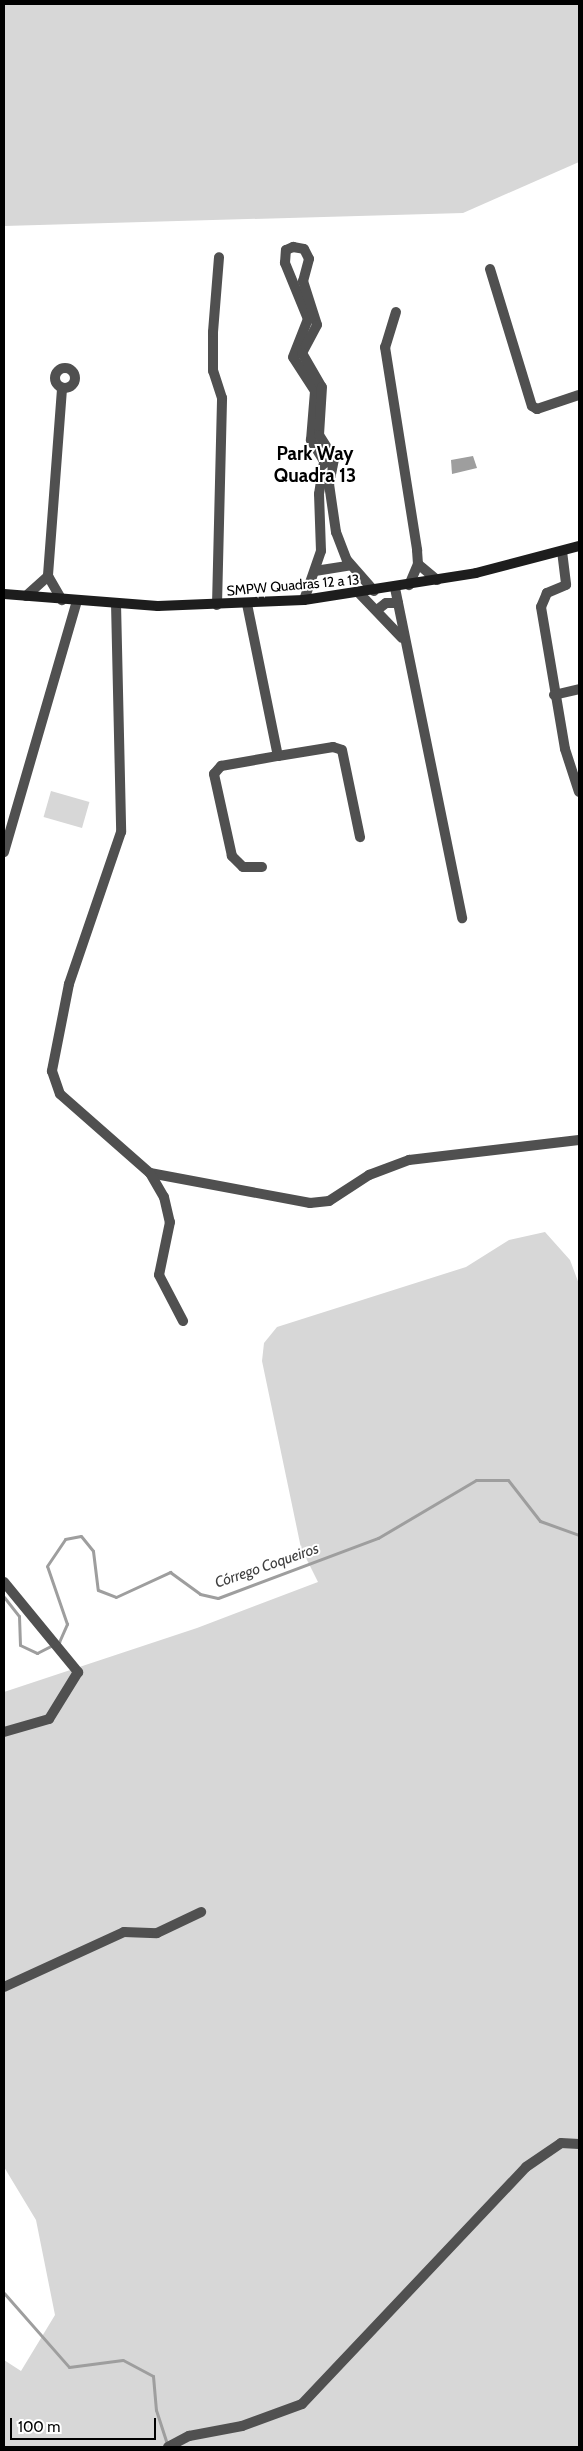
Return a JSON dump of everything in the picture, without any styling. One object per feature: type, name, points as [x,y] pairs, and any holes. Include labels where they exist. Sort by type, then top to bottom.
[{"type":"street","points":[[304,600],[315,572],[322,543],[319,494],[324,462],[311,440],[315,391],[293,356],[308,319],[285,263],[286,250],[293,247],[304,250],[309,259],[303,281],[317,325],[302,353],[322,387],[319,435],[334,459],[329,479],[334,522],[351,565],[374,591]]},
{"type":"street","points":[[217,605],[222,398],[213,351],[218,257]]},
{"type":"street","points":[[490,269],[532,406],[537,409],[579,395]]},
{"type":"street","points":[[396,312],[385,347],[418,564],[409,585]]},
{"type":"street","points":[[62,389],[48,576],[62,600]]},
{"type":"street","name":"SMPW Quadras 12 a 13","points":[[4,594],[116,603],[217,605],[304,600],[359,594],[437,580],[579,546]]},
{"type":"street","points":[[562,551],[566,584],[547,592],[541,602],[554,695],[579,792]]},
{"type":"street","points":[[418,564],[437,580]]},
{"type":"street","points":[[315,572],[351,565]]},
{"type":"street","points":[[26,596],[48,576]]},
{"type":"street","points":[[395,588],[404,641],[462,918]]},
{"type":"street","points":[[359,594],[381,614],[404,641]]},
{"type":"street","points":[[4,852],[77,601]]},
{"type":"street","points":[[116,603],[121,832],[69,984],[52,1076],[60,1094],[150,1173],[164,1197],[170,1222],[160,1276],[183,1320]]},
{"type":"street","points":[[246,604],[278,756]]},
{"type":"street","points":[[381,614],[398,605]]},
{"type":"street","points":[[554,695],[579,689]]},
{"type":"street","points":[[262,867],[243,867],[232,856],[214,774],[221,766],[334,747],[342,750],[360,838]]},
{"type":"street","points":[[150,1173],[317,1204],[408,1160],[579,1140]]},
{"type":"street","points":[[4,1582],[78,1672],[49,1719],[4,1732]]},
{"type":"street","points":[[4,1987],[124,1932],[157,1933],[201,1912]]},
{"type":"street","points":[[168,2447],[180,2441],[302,2404],[526,2167],[561,2144],[579,2144]]},
{"type":"shaded area","points":[[4,4],[579,4],[579,162],[463,213],[4,226]]},
{"type":"shaded area","points":[[473,456],[477,468],[452,474],[451,460]]},
{"type":"shaded area","points":[[51,791],[89,802],[82,828],[44,817]]},
{"type":"shaded area","points":[[545,1232],[570,1260],[579,1284],[579,2447],[4,2447],[4,2360],[21,2371],[55,2315],[36,2220],[4,2167],[4,1692],[197,1628],[318,1582],[301,1548],[262,1361],[264,1343],[277,1327],[466,1267],[509,1240]]},
{"type":"waterway","name":"Córrego Coqueiros","points":[[4,1597],[19,1616],[20,1645],[37,1653],[59,1642],[67,1624],[47,1566],[65,1539],[81,1536],[93,1551],[98,1590],[116,1597],[170,1572],[200,1594],[218,1598],[378,1538],[476,1480],[508,1480],[540,1521],[579,1535]]},
{"type":"waterway","points":[[4,2293],[69,2367],[123,2360],[153,2376],[156,2410],[167,2444]]},
{"type":"district","name":"Park Way Quadra 13","points":[[315,465]]}]
